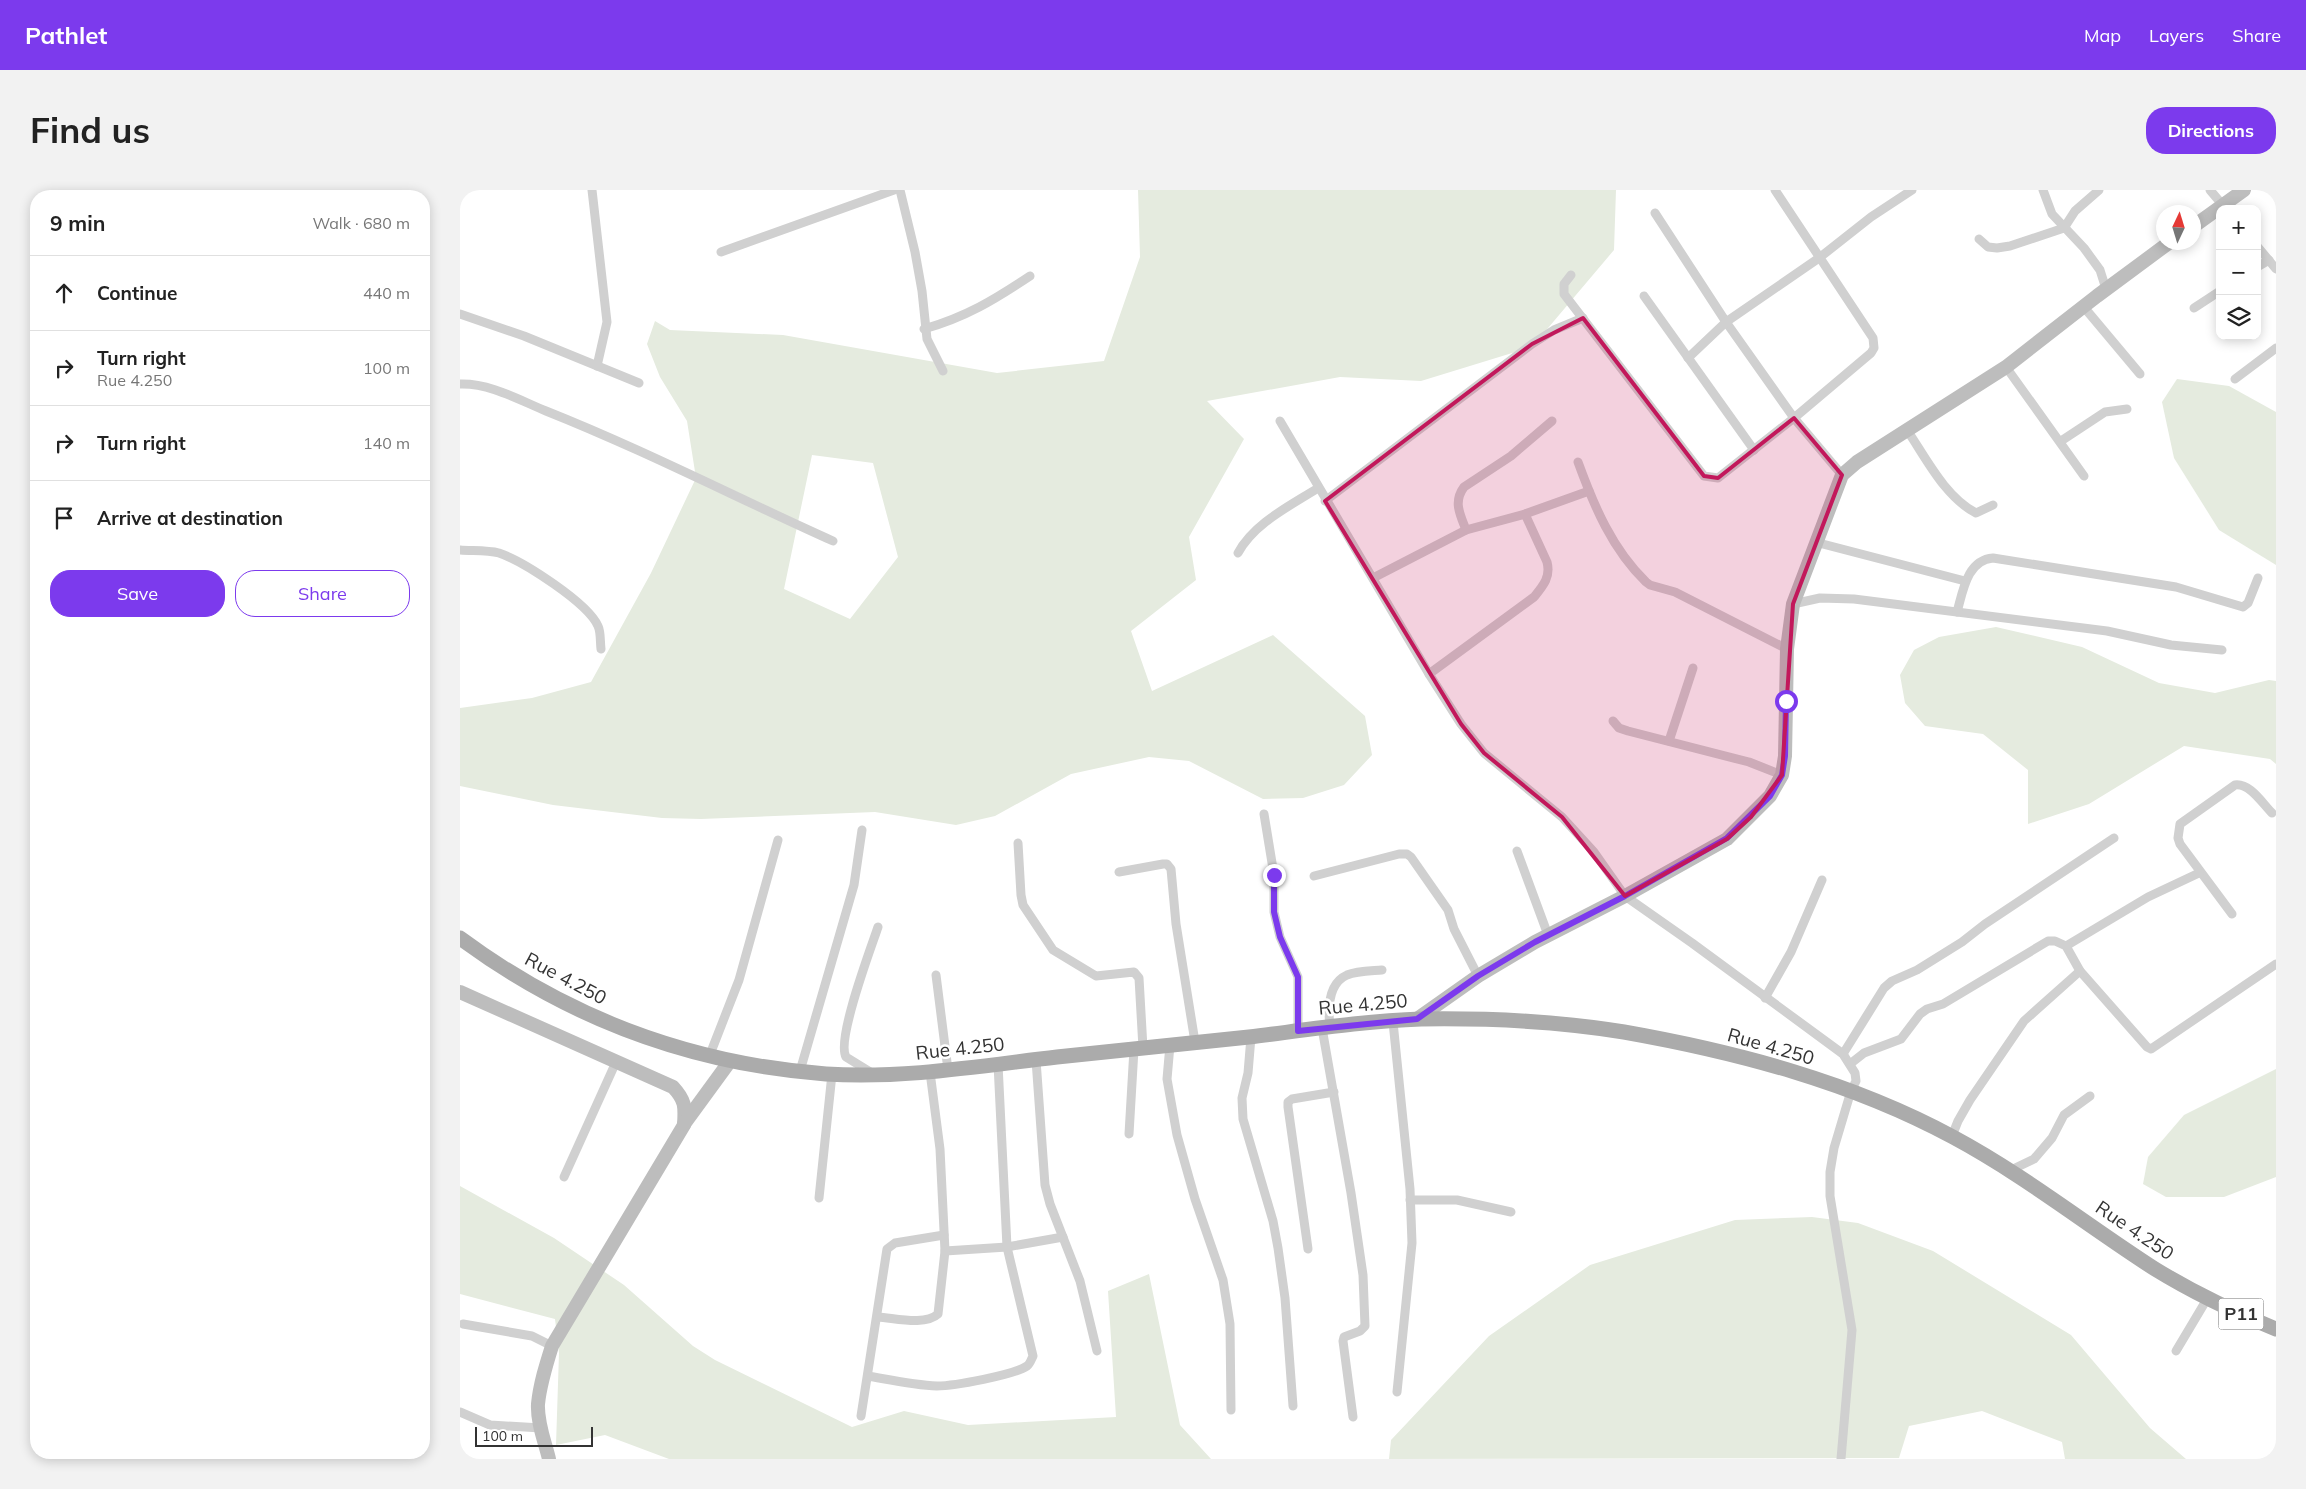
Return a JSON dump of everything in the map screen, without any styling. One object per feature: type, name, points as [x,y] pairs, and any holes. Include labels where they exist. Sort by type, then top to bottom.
[{"type":"main road","name":"Rue 4.250","points":[[460,938],[536,988],[582,1012],[633,1034],[709,1057],[832,1074],[930,1072],[1326,1027],[1417,1019],[1497,1019],[1618,1031],[1739,1055],[1850,1091],[1952,1136],[2156,1270],[2207,1299]]},
{"type":"main road","name":"P11","points":[[2207,1299],[2276,1329]]},
{"type":"street","points":[[592,190],[607,322],[598,366]]},
{"type":"street","points":[[721,252],[894,190]]},
{"type":"street","points":[[900,190],[922,291],[924,329],[943,371]]},
{"type":"street","points":[[1571,275],[1564,284],[1564,294],[1704,476],[1718,478],[1794,418],[1871,353],[1874,348],[1873,338],[1775,190]]},
{"type":"street","points":[[1688,358],[1726,322],[1819,258],[1871,217],[1912,190]]},
{"type":"street","points":[[2043,190],[2052,214],[2084,248],[2100,270],[2106,289]]},
{"type":"street","points":[[1979,239],[1988,247],[1997,248],[2010,246],[2064,228],[2075,211],[2099,190]]},
{"type":"street","points":[[2210,190],[2222,205]]},
{"type":"street","points":[[2226,205],[2244,190]]},
{"type":"street","points":[[1654,212],[1726,322],[1794,418],[1842,475]]},
{"type":"street","points":[[2201,222],[2216,212]]},
{"type":"street","points":[[1417,1019],[1478,976],[1548,935],[1625,896],[1727,838],[1770,796],[1782,775],[1785,756],[1787,649],[1793,604],[1842,475],[1857,462],[2006,367],[2159,250]]},
{"type":"street","points":[[2260,250],[2276,269]]},
{"type":"street","points":[[2261,265],[2269,260]]},
{"type":"street","points":[[924,329],[954,320],[976,310],[1030,276]]},
{"type":"street","points":[[2194,308],[2216,294]]},
{"type":"street","points":[[1644,296],[1754,450]]},
{"type":"street","points":[[2084,306],[2140,374]]},
{"type":"street","points":[[460,314],[524,336],[639,383]]},
{"type":"street","points":[[1325,501],[1532,344],[1554,330],[1583,318]]},
{"type":"street","points":[[2235,379],[2276,348]]},
{"type":"street","points":[[2006,367],[2061,441],[2084,476]]},
{"type":"street","points":[[460,384],[486,387],[597,431],[737,498],[833,541]]},
{"type":"street","points":[[2061,441],[2105,412],[2127,409]]},
{"type":"street","points":[[1280,421],[1325,501],[1429,674],[1461,724],[1484,753],[1562,817],[1594,852],[1625,896],[1843,1054],[1855,1073],[1856,1081],[1850,1091],[1834,1148],[1830,1172],[1830,1196],[1852,1330],[1841,1459]]},
{"type":"street","points":[[1466,530],[1457,501],[1458,494],[1464,487],[1511,456],[1552,421]]},
{"type":"street","points":[[1907,430],[1942,482],[1968,509],[1976,513],[1994,505]]},
{"type":"street","points":[[1578,462],[1602,521],[1620,552],[1650,586],[1675,592],[1787,649]]},
{"type":"street","points":[[1238,553],[1244,541],[1258,528],[1318,488]]},
{"type":"street","points":[[1373,578],[1466,530],[1525,514],[1589,491]]},
{"type":"street","points":[[1429,674],[1534,597],[1544,585],[1548,568],[1547,562],[1525,514]]},
{"type":"street","points":[[1815,542],[1966,581]]},
{"type":"street","points":[[460,550],[498,553],[526,566],[556,585],[590,616],[598,626],[601,649]]},
{"type":"street","points":[[1957,612],[1966,581],[1977,564],[1984,559],[1993,558],[2176,587],[2243,606],[2248,603],[2258,578]]},
{"type":"street","points":[[1793,604],[1820,598],[1854,599],[2107,631],[2171,645],[2222,650]]},
{"type":"street","points":[[1669,741],[1693,668]]},
{"type":"street","points":[[1613,721],[1619,728],[1628,731],[1749,762],[1782,775]]},
{"type":"street","points":[[2232,914],[2180,844],[2178,838],[2180,824],[2235,785],[2241,784],[2247,787],[2272,813]]},
{"type":"street","points":[[1264,814],[1274,875],[1274,912],[1280,937],[1298,977],[1298,1031]]},
{"type":"street","points":[[800,1071],[854,885],[862,830]]},
{"type":"street","points":[[1843,1054],[1884,988],[1892,980],[1918,970],[1962,942],[1984,924],[2114,838]]},
{"type":"street","points":[[709,1057],[739,980],[778,840]]},
{"type":"street","points":[[1018,843],[1023,905],[1053,950],[1096,976],[1134,972],[1140,978],[1138,1048],[1129,1134]]},
{"type":"street","points":[[1517,851],[1548,935]]},
{"type":"street","points":[[1314,876],[1399,854],[1407,854],[1416,862],[1448,910],[1454,929],[1478,976]]},
{"type":"street","points":[[1119,872],[1163,864],[1167,864],[1171,869],[1176,924],[1195,1042]]},
{"type":"street","points":[[2066,946],[2140,902],[2199,872]]},
{"type":"street","points":[[1765,998],[1791,952],[1822,880]]},
{"type":"street","points":[[874,1074],[846,1057],[844,1045],[859,981],[878,927]]},
{"type":"street","points":[[1850,1064],[1864,1053],[1901,1039],[1920,1014],[1927,1009],[1943,1004],[2048,942],[2055,941],[2066,946],[2080,971],[2147,1047],[2151,1049],[2276,964]]},
{"type":"street","points":[[1353,1417],[1343,1341],[1344,1338],[1360,1331],[1365,1326],[1363,1276],[1334,1092],[1326,1027],[1330,996],[1338,983],[1347,975],[1382,970]]},
{"type":"street","points":[[1952,1136],[1970,1100],[2024,1021],[2080,971]]},
{"type":"street","points":[[936,975],[948,1070]]},
{"type":"street","points":[[460,992],[673,1087],[682,1097],[685,1108],[684,1125]]},
{"type":"street","points":[[1394,1022],[1412,1243],[1398,1392]]},
{"type":"street","points":[[1250,1037],[1248,1073],[1242,1098],[1243,1119],[1269,1205],[1278,1248],[1285,1298],[1293,1406]]},
{"type":"street","points":[[1170,1045],[1167,1079],[1177,1135],[1195,1199],[1223,1280],[1230,1324],[1231,1410]]},
{"type":"street","points":[[1036,1060],[1045,1185],[1080,1282],[1097,1351]]},
{"type":"street","points":[[549,1459],[541,1428],[538,1406],[542,1378],[552,1346],[684,1125],[730,1061]]},
{"type":"street","points":[[564,1177],[616,1062]]},
{"type":"street","points":[[868,1376],[921,1385],[939,1386],[993,1377],[1029,1365],[1033,1356],[1007,1247],[998,1064]]},
{"type":"street","points":[[878,1317],[924,1320],[933,1318],[938,1314],[945,1251],[940,1149],[930,1072]]},
{"type":"street","points":[[819,1198],[832,1074]]},
{"type":"street","points":[[1308,1249],[1288,1102],[1292,1099],[1334,1092]]},
{"type":"street","points":[[2009,1172],[2034,1159],[2052,1138],[2064,1114],[2090,1096]]},
{"type":"street","points":[[1410,1200],[1457,1200],[1511,1212]]},
{"type":"street","points":[[861,1416],[878,1317],[887,1249],[890,1244],[944,1235]]},
{"type":"street","points":[[945,1251],[1007,1247],[1063,1237]]},
{"type":"street","points":[[2176,1351],[2207,1299]]},
{"type":"street","points":[[464,1324],[532,1336],[552,1346]]},
{"type":"street","points":[[460,1412],[490,1425],[541,1428]]},
{"type":"highlighted area","points":[[1583,318],[1704,476],[1718,478],[1794,418],[1842,475],[1793,604],[1782,775],[1751,817],[1727,839],[1625,896],[1562,817],[1484,753],[1461,724],[1325,501],[1532,344]]},
{"type":"shaded area","points":[[1138,190],[1616,190],[1614,250],[1532,347],[1421,381],[1340,377],[1207,401],[1244,439],[1189,537],[1196,580],[1131,631],[1152,691],[1273,635],[1365,716],[1372,755],[1344,785],[1303,798],[1263,799],[1189,761],[1149,757],[1071,774],[995,816],[956,825],[875,812],[701,819],[662,818],[553,805],[460,786],[460,708],[532,698],[591,682],[651,573],[696,478],[687,421],[660,377],[647,344],[655,321],[670,330],[783,335],[997,373],[1104,361],[1140,257]],"holes":[[[812,455],[873,463],[898,557],[850,619],[784,589]]]},
{"type":"shaded area","points":[[2177,379],[2229,386],[2276,412],[2276,565],[2219,530],[2174,458],[2162,402]]},
{"type":"shaded area","points":[[1996,627],[2082,647],[2159,683],[2215,693],[2269,680],[2276,681],[2276,764],[2270,759],[2184,746],[2089,804],[2028,824],[2028,770],[1983,734],[1925,726],[1905,703],[1900,675],[1914,650],[1939,637]]},
{"type":"shaded area","points":[[2276,1069],[2276,1177],[2224,1197],[2166,1197],[2143,1184],[2148,1157],[2184,1115]]},
{"type":"shaded area","points":[[460,1186],[554,1238],[624,1285],[693,1346],[715,1360],[852,1427],[904,1411],[968,1425],[1116,1417],[1108,1291],[1149,1274],[1180,1425],[1211,1459],[669,1459],[605,1435],[556,1445],[559,1353],[555,1319],[460,1294]]},
{"type":"shaded area","points":[[1812,1217],[1858,1223],[1933,1251],[2071,1335],[2150,1428],[2186,1459],[2065,1459],[2062,1442],[1982,1411],[1909,1426],[1899,1458],[1389,1459],[1391,1440],[1489,1336],[1590,1265],[1735,1220]]},
{"type":"route","points":[[1274,875],[1274,912],[1280,937],[1298,977],[1298,1031],[1417,1019],[1478,976],[1535,942],[1625,896],[1727,838],[1751,817],[1770,796],[1782,775],[1785,756],[1786,701]]}]
